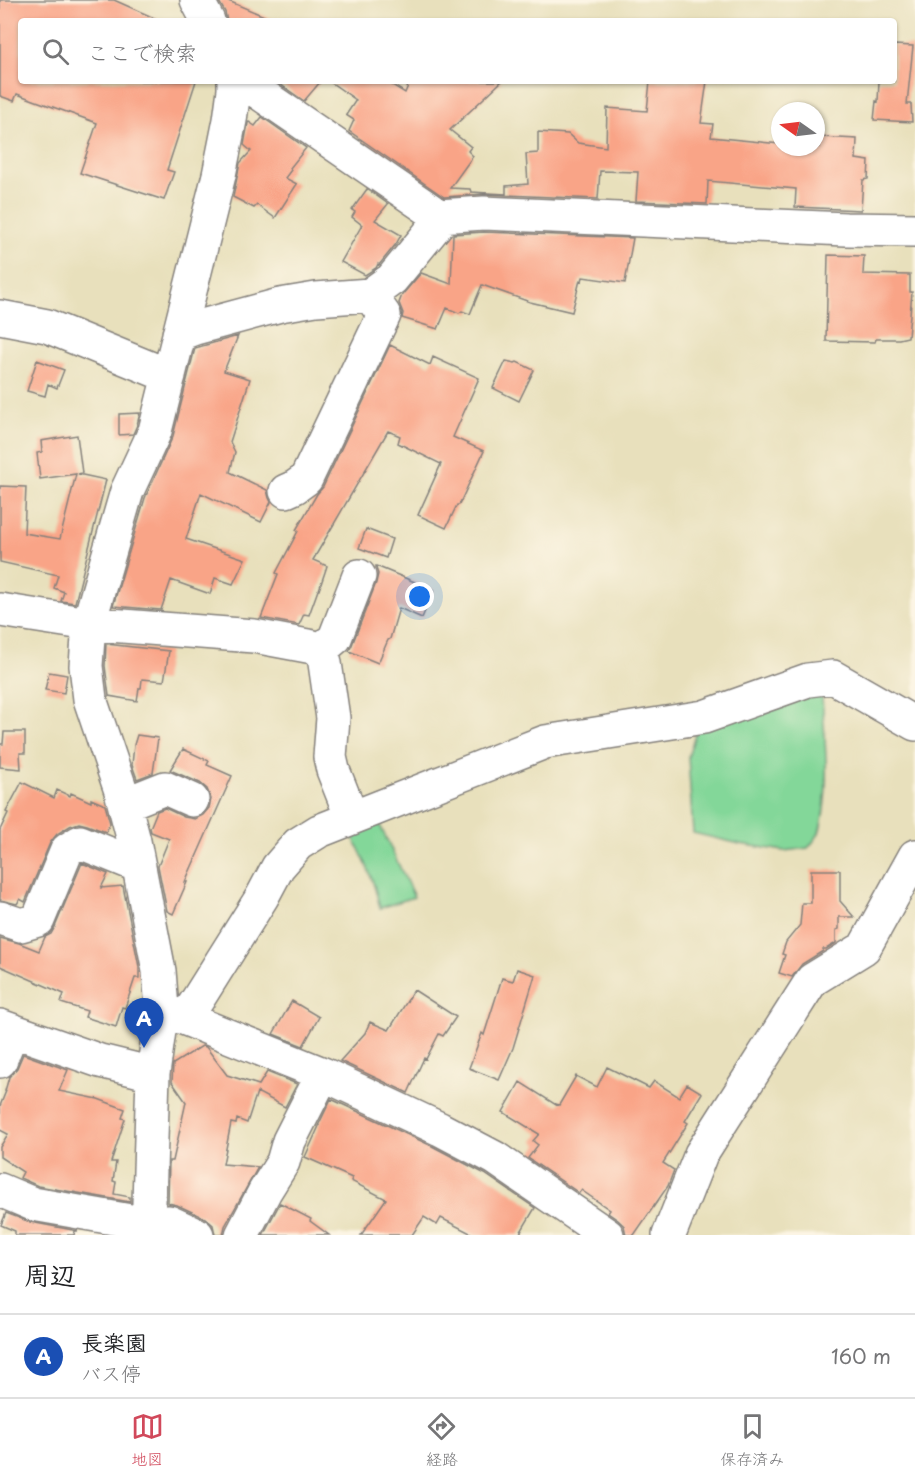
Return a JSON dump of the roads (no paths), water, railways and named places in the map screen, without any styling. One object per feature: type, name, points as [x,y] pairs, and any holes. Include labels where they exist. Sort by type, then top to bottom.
[{"type":"street","points":[[197,0],[206,18]]},
{"type":"street","points":[[234,84],[230,120],[219,175],[155,432],[127,491],[89,623],[86,666],[90,699],[125,804],[159,970],[174,1013],[323,1074],[495,1158],[606,1235]]},
{"type":"street","points":[[246,84],[439,216],[483,213],[915,230]]},
{"type":"street","points":[[180,334],[280,305],[316,299],[370,295],[392,279],[438,223],[439,216]]},
{"type":"street","points":[[286,491],[306,479],[384,315],[370,295]]},
{"type":"street","points":[[0,317],[46,326],[169,376]]},
{"type":"street","points":[[322,649],[335,638],[359,576]]},
{"type":"street","points":[[0,610],[89,623],[254,636],[322,649]]},
{"type":"street","points":[[322,649],[333,718],[330,757],[352,818]]},
{"type":"street","points":[[148,1229],[153,1074],[174,1013],[262,897],[278,867],[298,844],[319,831],[545,742],[704,717],[808,680],[833,677],[915,724]]},
{"type":"street","points":[[125,804],[165,788],[192,800]]},
{"type":"street","points":[[0,918],[21,926],[38,920],[67,850],[80,843],[139,866]]},
{"type":"street","points":[[669,1235],[700,1154],[812,981],[864,948],[915,856]]},
{"type":"street","points":[[0,1061],[6,1028],[100,1061],[153,1074]]},
{"type":"street","points":[[242,1235],[283,1162],[289,1141],[323,1074]]},
{"type":"street","points":[[0,1190],[33,1204],[148,1229],[169,1222],[196,1235]]},
{"type":"place","name":"長楽園","points":[[144,1048]]}]
